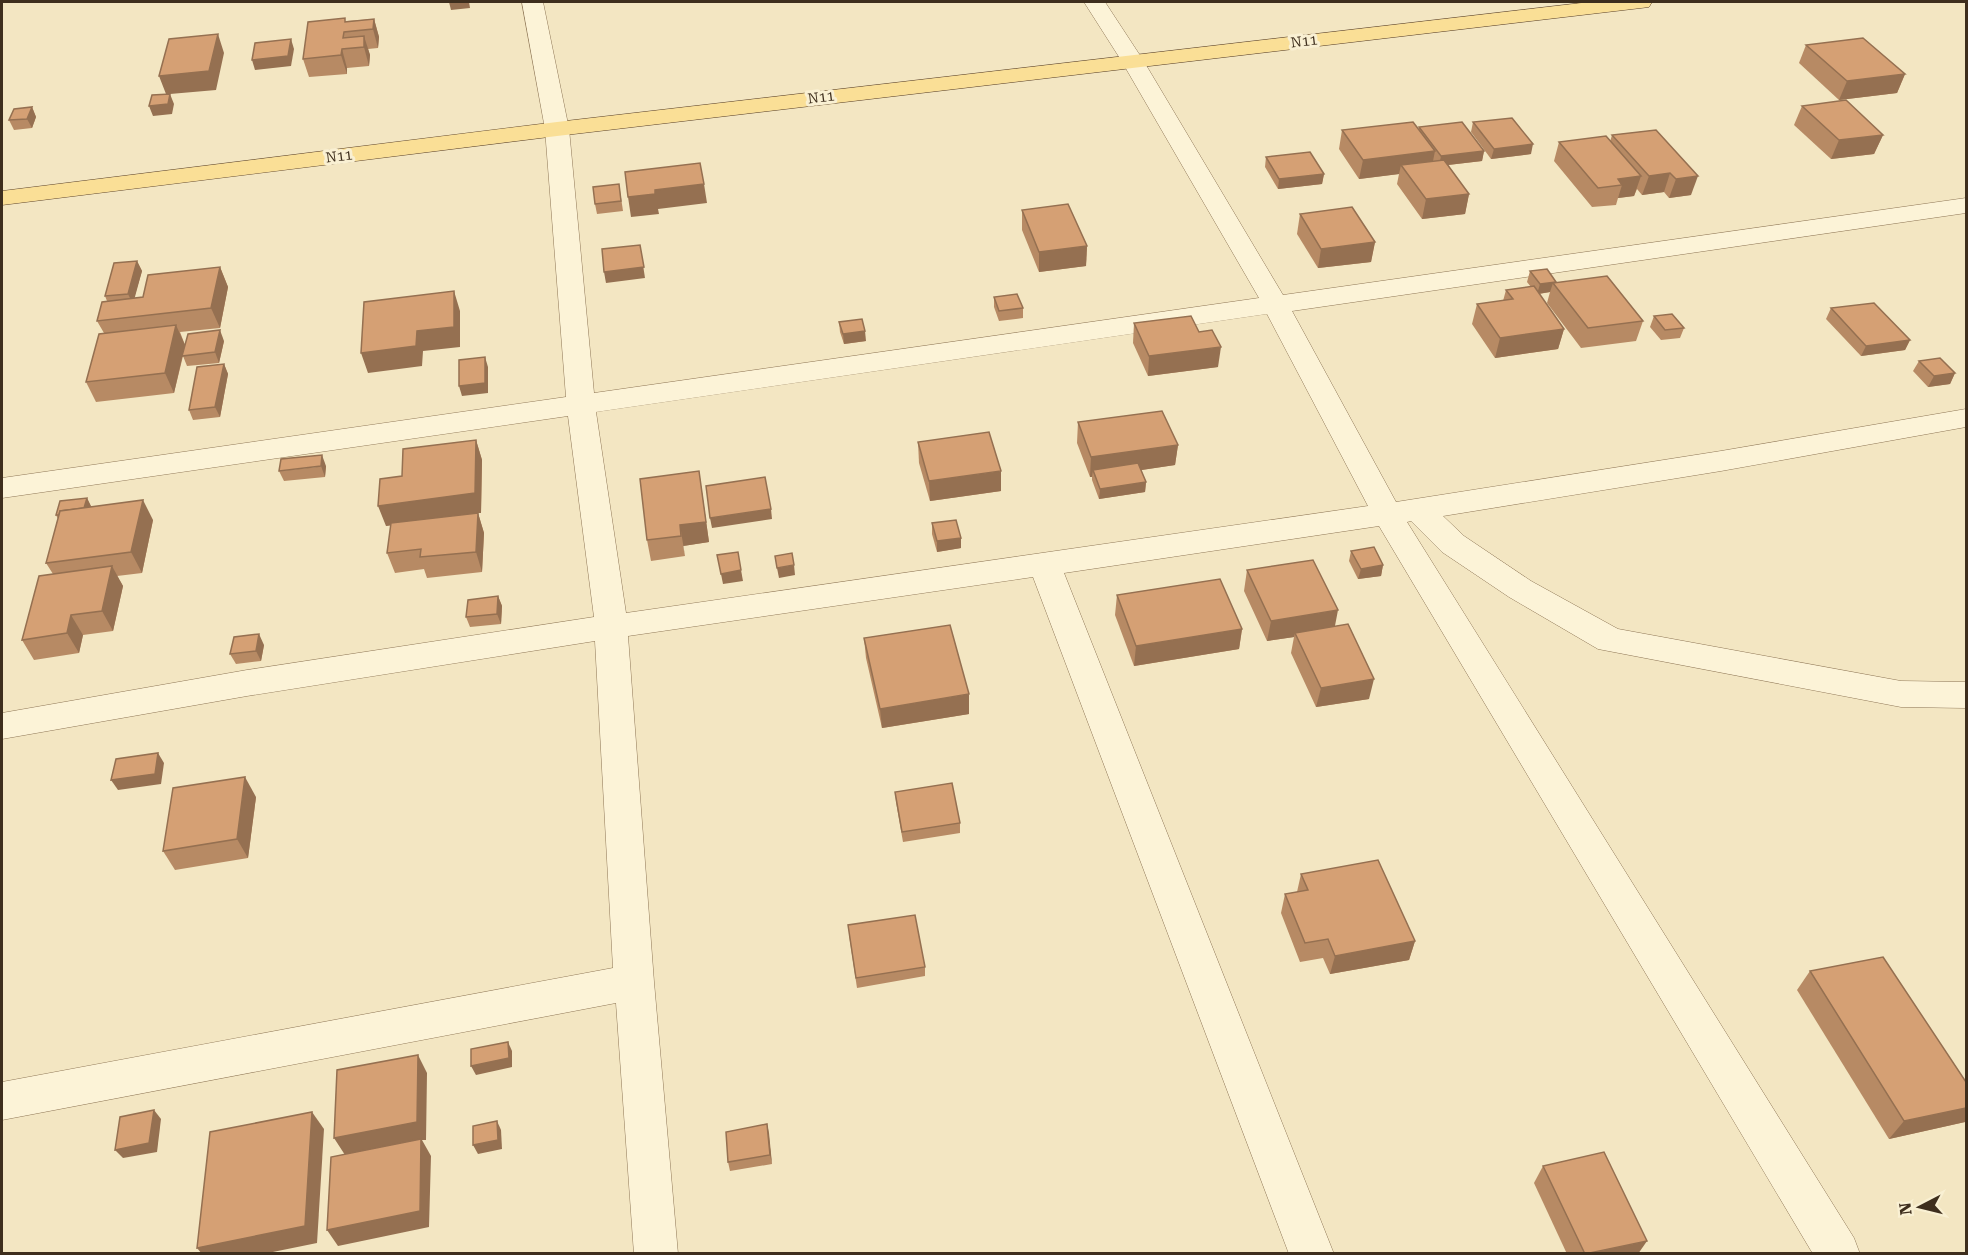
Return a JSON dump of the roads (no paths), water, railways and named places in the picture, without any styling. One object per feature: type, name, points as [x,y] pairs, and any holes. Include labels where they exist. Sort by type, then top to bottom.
[{"type":"main road","name":"N11","points":[[2,198],[1132,60],[1641,2]]},
{"type":"street","points":[[532,2],[557,129],[580,405],[611,625],[634,981],[656,1254]]},
{"type":"street","points":[[1094,2],[1132,60],[1276,305],[1402,512],[1838,1254]]},
{"type":"street","points":[[2,489],[1966,205]]},
{"type":"street","points":[[2,726],[131,702],[611,625],[1402,512],[1774,454],[1966,418]]},
{"type":"street","points":[[1402,512],[1520,589],[1610,640],[1901,694],[1966,695]]},
{"type":"street","points":[[1044,563],[1312,1254]]},
{"type":"street","points":[[2,1101],[634,981]]}]
